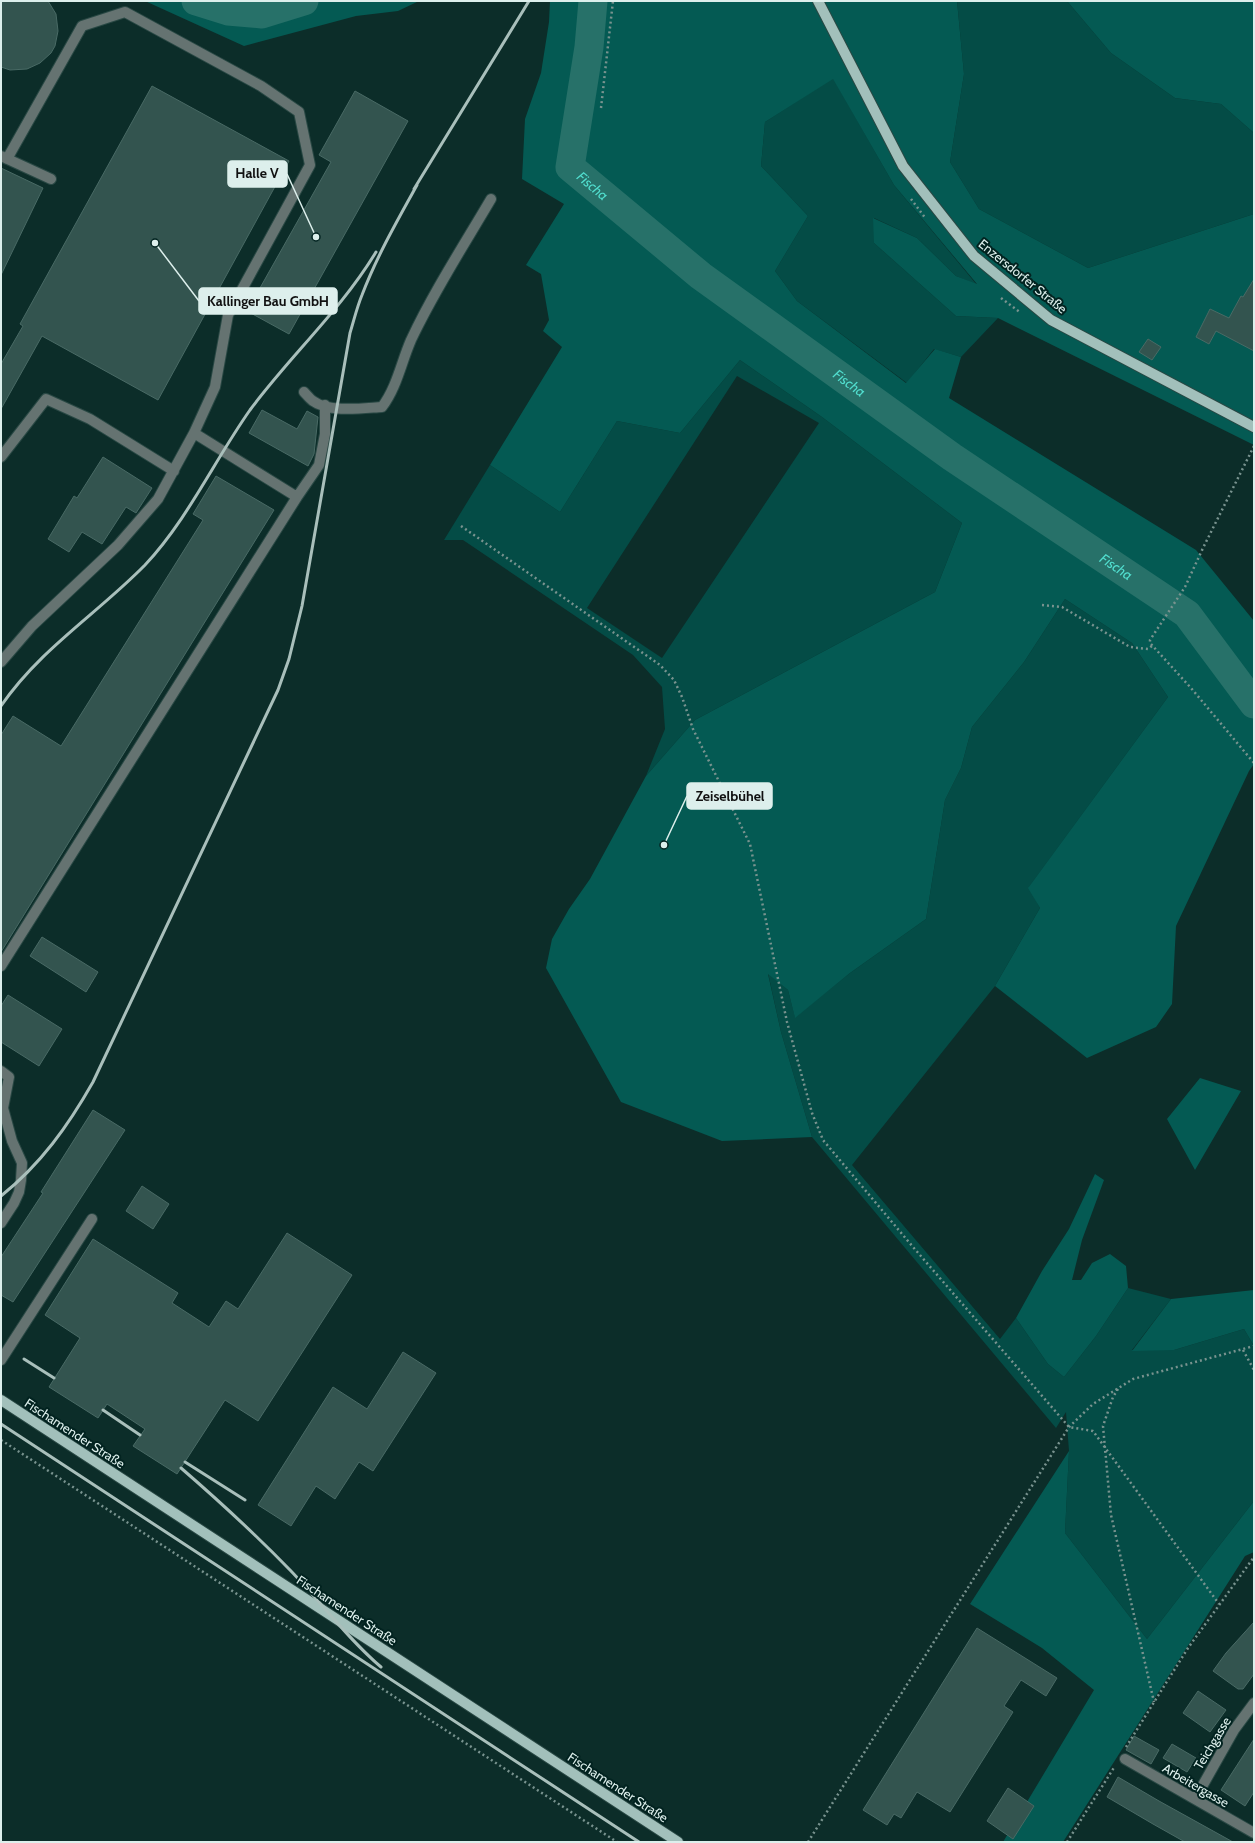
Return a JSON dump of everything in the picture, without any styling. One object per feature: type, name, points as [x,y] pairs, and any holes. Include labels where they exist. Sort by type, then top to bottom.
[{"type":"main road","name":"Enzersdorfer Straße","points":[[818,1],[903,166],[974,256],[1051,320],[1254,426]]},
{"type":"main road","name":"Fischamender Straße","points":[[1,1400],[678,1842]]},
{"type":"street","points":[[1,662],[32,626],[118,545],[158,499],[194,433],[215,387],[228,315],[310,165],[299,112],[261,86],[125,12],[82,26],[4,157],[51,179]]},
{"type":"street","points":[[304,392],[314,402],[325,406],[347,409],[382,407],[391,395],[411,340],[440,286],[491,199]]},
{"type":"street","points":[[1,457],[46,399],[90,419],[174,471]]},
{"type":"street","points":[[1,966],[297,497],[319,465],[325,434],[325,406]]},
{"type":"street","points":[[194,433],[297,497]]},
{"type":"street","points":[[1,1072],[9,1077],[3,1108],[12,1141],[22,1163],[19,1192],[1,1224]]},
{"type":"street","points":[[1,1360],[92,1218]]},
{"type":"street","name":"Teichgasse","points":[[1195,1799],[1234,1730],[1254,1703]]},
{"type":"street","name":"Arbeitergasse","points":[[1123,1758],[1254,1833]]},
{"type":"path","points":[[601,108],[613,1]]},
{"type":"path","points":[[908,196],[931,224]]},
{"type":"path","points":[[998,295],[1022,314]]},
{"type":"path","points":[[1254,446],[1203,548],[1185,588],[1150,640],[1152,646],[1191,688],[1254,763]]},
{"type":"path","points":[[461,526],[660,665],[674,680],[694,729],[750,844],[787,1022],[812,1113],[823,1140],[913,1247],[1069,1427],[1094,1431],[1219,1604]]},
{"type":"path","points":[[1042,604],[1062,607],[1130,647],[1148,649],[1152,646]]},
{"type":"path","points":[[808,1842],[1069,1427],[1093,1404],[1133,1379],[1254,1346]]},
{"type":"path","points":[[1243,1350],[1254,1370]]},
{"type":"path","points":[[1119,1387],[1113,1397],[1102,1426],[1111,1515],[1154,1702]]},
{"type":"path","points":[[1,1440],[617,1842]]},
{"type":"path","points":[[1067,1842],[1123,1758],[1154,1702],[1219,1604],[1254,1557]]},
{"type":"shaded area","points":[[145,1],[419,1],[398,11],[356,16],[244,46]]},
{"type":"shaded area","points":[[550,1],[957,1],[964,74],[950,162],[979,209],[1088,268],[1254,214],[1254,445],[998,318],[956,316],[874,243],[873,218],[917,238],[956,276],[977,284],[894,185],[833,79],[765,122],[761,166],[808,216],[775,271],[797,301],[906,383],[935,349],[961,357],[949,398],[1196,550],[1254,621],[1254,764],[1249,771],[1176,926],[1172,1004],[1156,1027],[1087,1058],[995,986],[1040,908],[1028,888],[1168,697],[1132,643],[1065,599],[1024,662],[972,727],[961,768],[945,800],[926,919],[850,973],[795,1018],[788,990],[768,974],[781,1032],[812,1137],[722,1141],[621,1102],[546,968],[552,939],[569,909],[590,879],[646,776],[695,720],[935,592],[962,523],[822,417],[740,360],[680,433],[617,421],[560,512],[490,465],[562,347],[543,331],[549,320],[541,274],[526,265],[564,204],[522,179],[525,119],[541,73],[549,22]]},
{"type":"shaded area","points":[[957,1],[1067,1],[1111,53],[1175,98],[1221,104],[1254,133],[1254,214],[1088,268],[979,209],[950,162],[964,74]]},
{"type":"shaded area","points":[[1067,1],[1254,1],[1254,133],[1221,104],[1175,98],[1111,53]]},
{"type":"shaded area","points":[[833,78],[894,185],[977,285],[956,276],[917,238],[874,218],[874,243],[956,316],[998,318],[961,357],[934,349],[907,383],[797,301],[775,271],[808,216],[761,166],[765,122]]},
{"type":"shaded area","points":[[740,360],[822,417],[962,523],[935,592],[695,720],[646,776],[665,729],[662,687],[633,655],[463,540],[444,540],[490,465],[560,512],[617,421],[680,433]],"holes":[[[737,376],[819,423],[662,658],[587,608]]]},
{"type":"shaded area","points":[[1065,599],[1132,643],[1168,697],[1029,887],[1040,908],[995,986],[852,1165],[1000,1339],[1016,1318],[1048,1364],[1064,1377],[1096,1336],[1128,1288],[1171,1299],[1132,1350],[1174,1350],[1244,1329],[1254,1346],[1254,1501],[1147,1639],[1065,1533],[1069,1451],[1066,1412],[1056,1428],[812,1137],[781,1032],[768,973],[788,990],[795,1017],[850,973],[926,919],[945,800],[961,768],[972,727],[1024,662]]},
{"type":"shaded area","points":[[1200,1078],[1241,1091],[1195,1170],[1167,1119]]},
{"type":"shaded area","points":[[1095,1174],[1104,1180],[1082,1240],[1072,1280],[1081,1280],[1092,1263],[1110,1254],[1126,1266],[1128,1288],[1096,1336],[1064,1377],[1048,1364],[1016,1318],[1042,1271],[1069,1229]]},
{"type":"shaded area","points":[[1254,1290],[1254,1346],[1244,1329],[1174,1350],[1132,1351],[1171,1299]]},
{"type":"shaded area","points":[[1069,1451],[1065,1533],[1147,1639],[1254,1501],[1254,1552],[1245,1556],[1063,1842],[1003,1842],[1094,1690],[1042,1648],[970,1604]]},
{"type":"building","points":[[1,1],[48,1],[56,14],[58,31],[55,46],[51,53],[40,63],[27,69],[10,70],[1,67]]},
{"type":"building","points":[[152,86],[289,161],[158,400],[42,336],[1,409],[1,364],[23,326],[20,324]]},
{"type":"building","points":[[355,91],[408,121],[289,334],[247,311],[331,162],[319,155]]},
{"type":"building","points":[[1,168],[43,188],[1,275]]},
{"type":"building","points":[[1254,279],[1254,351],[1216,331],[1209,344],[1196,337],[1210,309],[1229,318],[1241,296],[1243,297]]},
{"type":"building","points":[[1148,339],[1161,347],[1152,360],[1139,352]]},
{"type":"building","points":[[262,410],[297,429],[307,411],[318,417],[314,454],[308,466],[249,433]]},
{"type":"building","points":[[103,457],[152,488],[136,513],[126,507],[102,544],[82,532],[69,552],[48,539],[74,496],[77,498]]},
{"type":"building","points":[[216,476],[274,510],[1,952],[1,735],[13,716],[61,746],[203,520],[193,514]]},
{"type":"building","points":[[42,937],[98,972],[86,992],[30,956]]},
{"type":"building","points":[[8,995],[62,1029],[39,1066],[1,1042],[1,1006]]},
{"type":"building","points":[[93,1110],[125,1130],[13,1302],[1,1295],[1,1257],[43,1193],[41,1192]]},
{"type":"building","points":[[142,1186],[169,1204],[153,1229],[126,1211]]},
{"type":"building","points":[[287,1233],[352,1275],[258,1421],[225,1400],[177,1474],[133,1446],[145,1429],[107,1404],[98,1418],[49,1387],[80,1338],[45,1315],[93,1239],[178,1293],[172,1303],[209,1327],[226,1301],[238,1309]]},
{"type":"building","points":[[403,1352],[436,1373],[373,1471],[359,1462],[335,1499],[316,1486],[291,1526],[258,1505],[333,1387],[367,1409]]},
{"type":"building","points":[[1254,1622],[1254,1674],[1243,1689],[1238,1689],[1213,1671],[1226,1653]]},
{"type":"building","points":[[977,1628],[1057,1678],[1046,1696],[1021,1680],[1004,1706],[1013,1712],[950,1812],[917,1792],[901,1818],[894,1814],[887,1825],[863,1810]]},
{"type":"building","points":[[1198,1691],[1226,1710],[1210,1732],[1183,1713]]},
{"type":"building","points":[[1134,1736],[1159,1750],[1151,1764],[1126,1750]]},
{"type":"building","points":[[1254,1739],[1254,1792],[1245,1806],[1221,1790]]},
{"type":"building","points":[[1172,1744],[1196,1758],[1187,1772],[1163,1758]]},
{"type":"building","points":[[1118,1777],[1233,1842],[1185,1842],[1153,1824],[1107,1797]]},
{"type":"building","points":[[1008,1788],[1034,1806],[1013,1839],[987,1821]]},
{"type":"waterway","name":"Fischa","points":[[196,1],[228,11],[262,14],[304,1]]},
{"type":"waterway","name":"Fischa","points":[[593,1],[589,47],[570,167],[701,276],[952,457],[1187,614],[1254,704]]},
{"type":"railway","points":[[414,189],[529,1]]},
{"type":"railway","points":[[1,1196],[29,1171],[53,1144],[74,1114],[93,1082],[278,690],[289,659],[302,606],[350,333],[360,300],[374,266],[417,185]]},
{"type":"railway","points":[[1,706],[33,667],[70,632],[127,583],[160,547],[188,509],[250,410],[265,390],[347,294],[376,252]]},
{"type":"railway","points":[[24,1359],[54,1378]]},
{"type":"railway","points":[[103,1410],[140,1435]]},
{"type":"railway","points":[[1,1424],[639,1842]]},
{"type":"railway","points":[[185,1462],[245,1500]]},
{"type":"railway","points":[[181,1468],[209,1492],[277,1557],[345,1632],[381,1667]]},
{"type":"place","name":"Halle V","points":[[316,237]]},
{"type":"place","name":"Kallinger Bau GmbH","points":[[155,243]]},
{"type":"place","name":"Zeiselbühel","points":[[664,845]]}]
